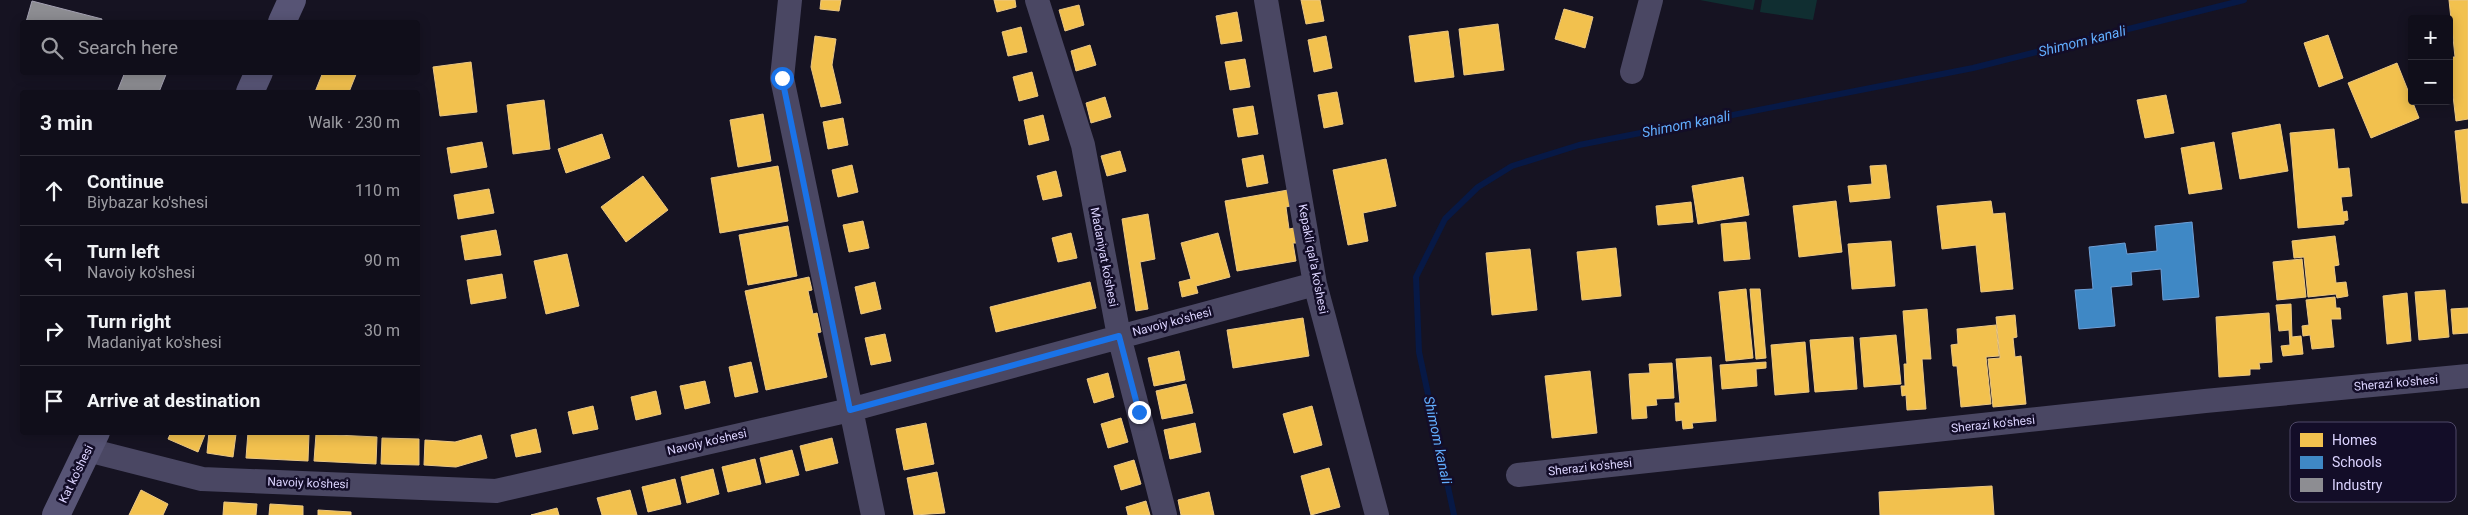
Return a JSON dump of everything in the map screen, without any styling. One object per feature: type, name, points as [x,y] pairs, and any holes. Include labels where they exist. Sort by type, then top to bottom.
[{"type":"street","points":[[283,20],[292,0]]},
{"type":"street","points":[[790,0],[782,78],[873,515]]},
{"type":"street","name":"Madaniyat ko'shesi","points":[[1037,0],[1083,145],[1119,336],[1165,515]]},
{"type":"street","name":"Kepakli qal'a ko'shesi","points":[[1266,0],[1315,284],[1377,515]]},
{"type":"street","points":[[1632,72],[1651,0]]},
{"type":"street","points":[[251,90],[258,75]]},
{"type":"street","name":"Navoiy ko'shesi","points":[[92,441],[202,479],[496,491],[850,410],[1315,284]]},
{"type":"street","name":"Sherazi ko'shesi","points":[[1518,475],[2205,401],[2468,376]]},
{"type":"street","name":"Kat ko'shesi","points":[[56,515],[92,441]]},
{"type":"green space","points":[[1700,0],[1755,0],[1753,10]]},
{"type":"green space","points":[[1762,0],[1817,0],[1813,20],[1760,12]]},
{"type":"building: Homes","points":[[821,0],[841,0],[839,11],[820,9]]},
{"type":"building: Homes","points":[[994,0],[1015,0],[1016,7],[997,12]]},
{"type":"building: Homes","points":[[1301,0],[1320,0],[1324,21],[1306,24]]},
{"type":"building: Homes","points":[[2449,0],[2468,0],[2468,119],[2456,121],[2453,96],[2453,57],[2455,57],[2453,15],[2451,15]]},
{"type":"building: Homes","points":[[1079,5],[1084,25],[1065,31],[1059,10]]},
{"type":"building: Homes","points":[[1564,9],[1593,17],[1585,48],[1555,39]]},
{"type":"building: Homes","points":[[1237,12],[1242,41],[1221,44],[1216,16]]},
{"type":"building: Homes","points":[[1498,24],[1504,70],[1464,75],[1459,29]]},
{"type":"building: Homes","points":[[1021,27],[1027,52],[1008,56],[1002,32]]},
{"type":"building: Homes","points":[[1448,31],[1454,77],[1415,82],[1409,36]]},
{"type":"building: Homes","points":[[2328,35],[2343,78],[2319,87],[2304,43]]},
{"type":"building: Homes","points":[[815,36],[836,39],[832,65],[841,103],[821,107],[811,67]]},
{"type":"building: Homes","points":[[1326,36],[1332,68],[1314,72],[1308,40]]},
{"type":"building: Homes","points":[[1090,45],[1096,65],[1076,71],[1071,51]]},
{"type":"building: Homes","points":[[1245,59],[1250,87],[1230,90],[1225,62]]},
{"type":"building: Homes","points":[[471,62],[477,112],[440,116],[433,67]]},
{"type":"building: Homes","points":[[2397,63],[2408,90],[2408,105],[2414,105],[2419,118],[2371,138],[2348,83]]},
{"type":"building: Homes","points":[[1032,72],[1038,96],[1019,101],[1013,77]]},
{"type":"building: Homes","points":[[322,75],[356,75],[350,90],[316,90]]},
{"type":"building: Homes","points":[[1337,92],[1343,124],[1324,128],[1318,95]]},
{"type":"building: Homes","points":[[2166,95],[2174,133],[2145,138],[2137,100]]},
{"type":"building: Homes","points":[[1105,97],[1111,117],[1091,123],[1086,103]]},
{"type":"building: Homes","points":[[544,100],[550,149],[513,154],[507,105]]},
{"type":"building: Homes","points":[[1253,106],[1258,134],[1238,137],[1233,109]]},
{"type":"building: Homes","points":[[763,114],[771,161],[738,167],[730,120]]},
{"type":"building: Homes","points":[[1043,115],[1049,140],[1029,145],[1024,120]]},
{"type":"building: Homes","points":[[843,118],[848,145],[828,149],[823,122]]},
{"type":"building: Homes","points":[[2280,124],[2288,171],[2240,179],[2232,133]]},
{"type":"building: Homes","points":[[2334,129],[2338,169],[2349,168],[2352,196],[2341,197],[2343,212],[2347,211],[2348,220],[2344,221],[2344,224],[2298,228],[2290,133]]},
{"type":"building: Homes","points":[[2468,129],[2468,203],[2462,203],[2455,131]]},
{"type":"building: Homes","points":[[602,134],[610,158],[566,173],[558,149]]},
{"type":"building: Homes","points":[[482,142],[487,167],[451,173],[447,148]]},
{"type":"building: Homes","points":[[2214,142],[2222,189],[2189,194],[2181,148]]},
{"type":"building: Homes","points":[[1120,151],[1126,171],[1107,176],[1101,156]]},
{"type":"building: Homes","points":[[1263,155],[1268,183],[1247,187],[1242,159]]},
{"type":"building: Homes","points":[[1386,159],[1396,206],[1363,213],[1368,241],[1348,245],[1333,170]]},
{"type":"building: Homes","points":[[852,165],[858,192],[838,197],[832,170]]},
{"type":"building: Homes","points":[[1886,165],[1890,198],[1850,202],[1848,186],[1872,184],[1870,166]]},
{"type":"building: Homes","points":[[778,166],[788,221],[720,233],[711,178]]},
{"type":"building: Homes","points":[[1056,171],[1062,196],[1043,200],[1037,176]]},
{"type":"building: Homes","points":[[643,176],[668,210],[626,242],[601,207]]},
{"type":"building: Homes","points":[[1743,177],[1749,215],[1698,224],[1692,186]]},
{"type":"building: Homes","points":[[489,189],[494,213],[458,219],[454,195]]},
{"type":"building: Homes","points":[[1288,190],[1290,206],[1286,207],[1289,229],[1294,228],[1297,243],[1293,243],[1296,261],[1237,271],[1225,201]]},
{"type":"building: Homes","points":[[1836,201],[1842,252],[1799,257],[1793,206]]},
{"type":"building: Homes","points":[[1991,201],[1993,214],[2005,213],[2013,289],[1981,292],[1976,245],[1942,249],[1937,206]]},
{"type":"building: Homes","points":[[1691,202],[1693,222],[1658,225],[1656,206]]},
{"type":"building: Homes","points":[[1148,214],[1155,259],[1140,262],[1148,309],[1136,311],[1122,219]]},
{"type":"building: Homes","points":[[863,221],[869,248],[849,252],[843,225]]},
{"type":"building: Homes","points":[[1746,222],[1750,259],[1724,261],[1721,224]]},
{"type":"building: Homes","points":[[788,226],[797,276],[748,285],[739,235]]},
{"type":"building: Homes","points":[[496,230],[501,255],[465,260],[461,236]]},
{"type":"building: Homes","points":[[1071,233],[1077,258],[1058,262],[1052,238]]},
{"type":"building: Homes","points":[[1218,233],[1230,277],[1196,286],[1198,293],[1182,297],[1179,282],[1191,279],[1181,243]]},
{"type":"building: Homes","points":[[2335,236],[2339,265],[2334,266],[2336,283],[2346,282],[2348,296],[2337,298],[2336,294],[2308,297],[2304,257],[2294,258],[2292,241]]},
{"type":"building: Homes","points":[[1891,241],[1895,286],[1852,289],[1848,244]]},
{"type":"building: Homes","points":[[1616,248],[1621,296],[1582,300],[1577,252]]},
{"type":"building: Homes","points":[[1530,249],[1537,310],[1492,315],[1486,253]]},
{"type":"building: Homes","points":[[567,254],[579,306],[546,314],[534,261]]},
{"type":"building: Homes","points":[[2302,259],[2306,297],[2277,300],[2273,262]]},
{"type":"building: Homes","points":[[502,274],[506,298],[471,304],[467,280]]},
{"type":"building: Homes","points":[[809,277],[812,290],[808,291],[813,314],[817,313],[821,332],[817,333],[827,377],[766,390],[745,291]]},
{"type":"building: Homes","points":[[875,282],[881,309],[861,314],[855,287]]},
{"type":"building: Homes","points":[[1090,282],[1096,308],[996,332],[990,307]]},
{"type":"building: Homes","points":[[1746,289],[1753,358],[1726,361],[1719,292]]},
{"type":"building: Homes","points":[[1750,289],[1760,289],[1766,358],[1756,359]]},
{"type":"building: Homes","points":[[2445,290],[2449,337],[2419,340],[2415,292]]},
{"type":"building: Homes","points":[[2407,293],[2411,341],[2387,344],[2383,296]]},
{"type":"building: Homes","points":[[2335,297],[2336,308],[2340,308],[2341,319],[2331,319],[2334,347],[2312,349],[2310,335],[2303,336],[2302,326],[2309,325],[2306,300]]},
{"type":"building: Homes","points":[[2291,304],[2292,337],[2301,336],[2303,354],[2283,356],[2281,346],[2290,345],[2289,330],[2279,331],[2276,305]]},
{"type":"building: Homes","points":[[2468,308],[2468,333],[2453,334],[2451,309]]},
{"type":"building: Homes","points":[[1927,309],[1931,359],[1922,359],[1926,409],[1907,410],[1906,395],[1902,396],[1901,386],[1905,386],[1904,364],[1907,364],[1903,311]]},
{"type":"building: Homes","points":[[2269,313],[2272,362],[2259,363],[2260,369],[2250,369],[2250,375],[2219,377],[2216,317]]},
{"type":"building: Homes","points":[[2015,315],[2017,337],[2013,338],[2015,357],[2021,356],[2026,404],[1993,407],[1988,359],[2000,358],[1996,317]]},
{"type":"building: Homes","points":[[1303,318],[1309,356],[1233,368],[1227,330]]},
{"type":"building: Homes","points":[[1996,325],[1999,356],[1986,357],[1991,404],[1961,407],[1957,366],[1953,366],[1951,345],[1958,344],[1957,329]]},
{"type":"building: Homes","points":[[885,334],[891,361],[871,365],[865,338]]},
{"type":"building: Homes","points":[[1896,335],[1901,384],[1864,387],[1860,338]]},
{"type":"building: Homes","points":[[1853,337],[1857,389],[1815,392],[1810,340]]},
{"type":"building: Homes","points":[[1805,342],[1809,392],[1775,395],[1771,345]]},
{"type":"building: Homes","points":[[1179,351],[1185,380],[1154,386],[1148,358]]},
{"type":"building: Homes","points":[[1711,357],[1716,421],[1692,423],[1693,428],[1683,429],[1682,420],[1676,421],[1675,403],[1680,403],[1676,359]]},
{"type":"building: Homes","points":[[751,362],[758,392],[735,397],[729,367]]},
{"type":"building: Homes","points":[[1766,362],[1766,368],[1756,369],[1757,386],[1722,389],[1720,365]]},
{"type":"building: Homes","points":[[1672,363],[1674,398],[1656,399],[1657,405],[1646,406],[1647,418],[1632,419],[1629,374],[1650,373],[1649,364]]},
{"type":"building: Homes","points":[[1590,371],[1597,433],[1552,438],[1545,376]]},
{"type":"building: Homes","points":[[1108,373],[1114,397],[1094,403],[1087,379]]},
{"type":"building: Homes","points":[[705,381],[710,403],[685,409],[680,386]]},
{"type":"building: Homes","points":[[1186,384],[1193,413],[1162,419],[1156,391]]},
{"type":"building: Homes","points":[[656,391],[661,414],[636,420],[631,397]]},
{"type":"building: Homes","points":[[593,406],[598,429],[573,434],[568,412]]},
{"type":"building: Homes","points":[[1312,406],[1322,445],[1294,453],[1283,414]]},
{"type":"building: Homes","points":[[1121,418],[1128,442],[1108,448],[1101,424]]},
{"type":"building: Homes","points":[[926,423],[934,464],[904,470],[896,429]]},
{"type":"building: Homes","points":[[1195,423],[1201,452],[1170,459],[1164,430]]},
{"type":"building: Homes","points":[[536,429],[541,452],[516,457],[511,435]]},
{"type":"building: Homes","points":[[170,435],[205,435],[198,452],[168,439]]},
{"type":"building: Homes","points":[[209,435],[236,435],[233,457],[207,453]]},
{"type":"building: Homes","points":[[248,435],[309,435],[308,461],[246,458]]},
{"type":"building: Homes","points":[[316,435],[377,437],[376,464],[314,461]]},
{"type":"building: Homes","points":[[481,435],[487,458],[456,467],[424,465],[425,440],[455,442]]},
{"type":"building: Homes","points":[[382,438],[419,439],[419,465],[381,464]]},
{"type":"building: Homes","points":[[832,438],[838,463],[806,471],[800,446]]},
{"type":"building: Homes","points":[[792,450],[799,475],[766,483],[760,458]]},
{"type":"building: Homes","points":[[755,459],[761,484],[728,492],[722,467]]},
{"type":"building: Homes","points":[[1134,460],[1141,484],[1121,490],[1114,466]]},
{"type":"building: Homes","points":[[1329,468],[1340,507],[1311,515],[1301,476]]},
{"type":"building: Homes","points":[[713,469],[719,494],[687,503],[681,477]]},
{"type":"building: Homes","points":[[937,472],[945,513],[914,515],[907,478]]},
{"type":"building: Homes","points":[[675,479],[681,504],[648,512],[642,487]]},
{"type":"building: Homes","points":[[1992,486],[1994,515],[1880,515],[1879,492]]},
{"type":"building: Homes","points":[[141,490],[168,504],[163,515],[129,515]]},
{"type":"building: Homes","points":[[630,490],[637,515],[602,515],[597,498]]},
{"type":"building: Homes","points":[[1209,492],[1214,515],[1181,515],[1178,500]]},
{"type":"building: Homes","points":[[1146,501],[1150,515],[1128,515],[1126,507]]},
{"type":"building: Homes","points":[[224,502],[257,504],[256,515],[223,515]]},
{"type":"building: Homes","points":[[270,504],[303,506],[303,515],[269,515]]},
{"type":"building: Homes","points":[[557,508],[559,515],[531,515]]},
{"type":"building: Homes","points":[[318,510],[351,512],[351,515],[318,515]]},
{"type":"building: Schools","points":[[2192,222],[2199,297],[2163,300],[2161,269],[2131,272],[2132,285],[2111,287],[2115,326],[2079,329],[2075,290],[2093,289],[2089,247],[2125,243],[2127,254],[2157,251],[2155,226]]},
{"type":"building: Industry","points":[[32,1],[102,19],[102,20],[27,20]]},
{"type":"building: Industry","points":[[124,75],[166,75],[160,90],[118,90]]},
{"type":"waterway","name":"Shimom kanali","points":[[1454,515],[1419,352],[1416,277],[1445,219],[1478,187],[1512,166],[1579,145],[1973,68],[2244,0]]},
{"type":"route","points":[[782,78],[850,410],[1119,336],[1139,412]]}]
